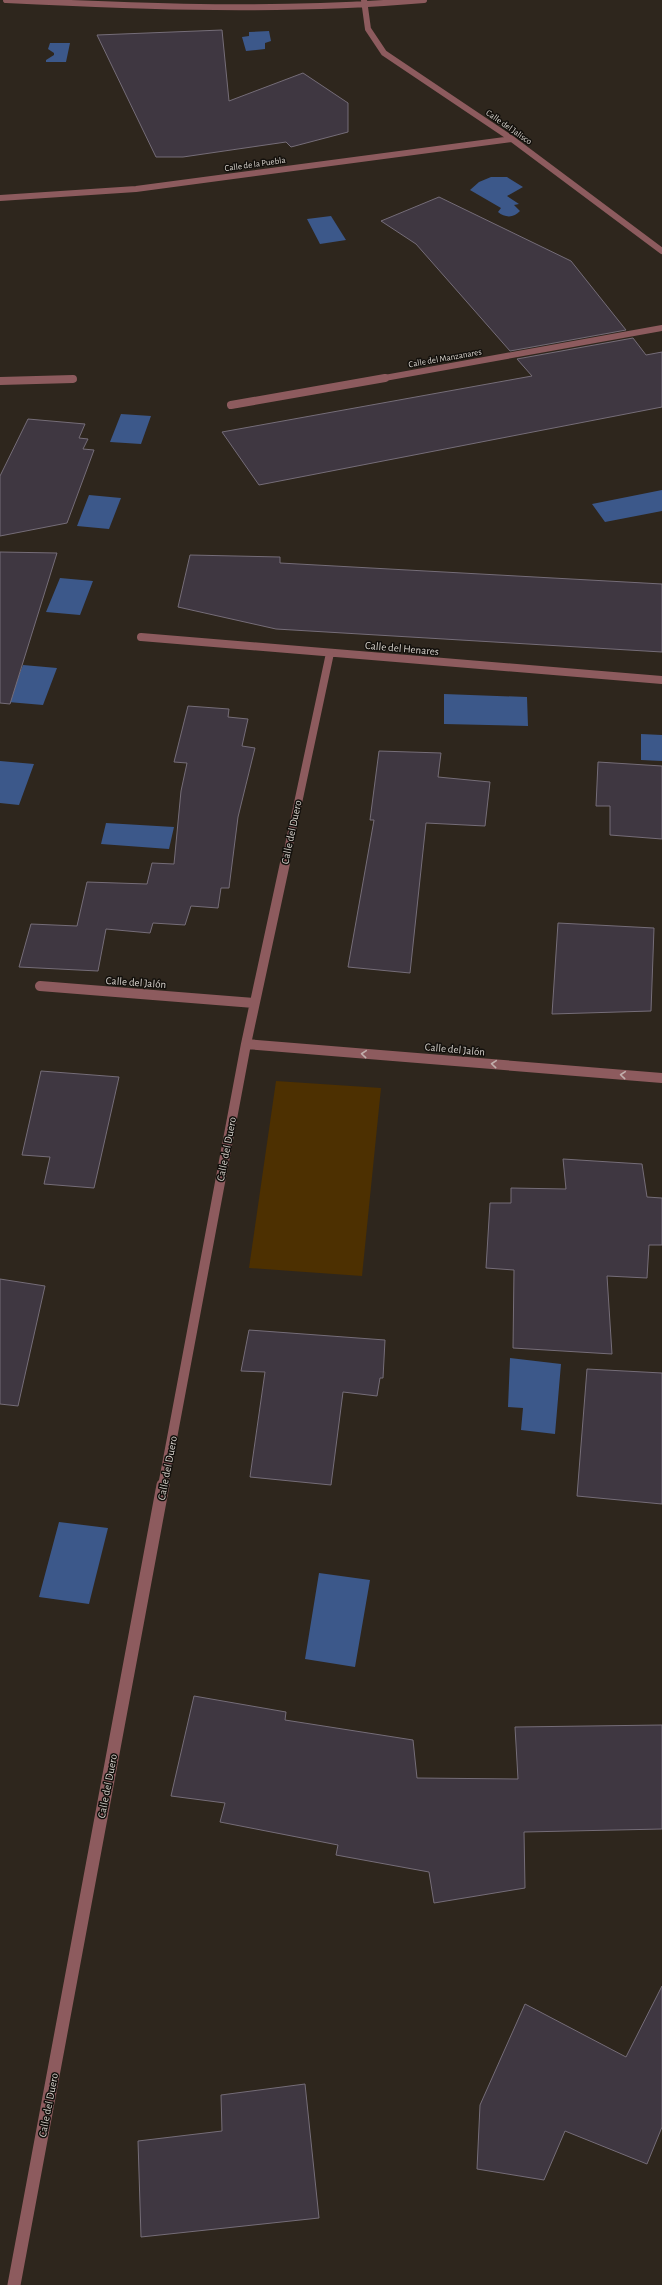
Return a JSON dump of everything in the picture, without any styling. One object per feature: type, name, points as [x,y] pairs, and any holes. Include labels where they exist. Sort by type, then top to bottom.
[{"type":"street","points":[[6,0],[129,6],[257,8],[424,0]]},
{"type":"street","points":[[109,0],[129,6]]},
{"type":"street","name":"Calle del Jalisco","points":[[364,3],[368,28],[384,53],[512,139],[661,250]]},
{"type":"street","name":"Calle de la Puebla","points":[[0,198],[136,189],[512,139]]},
{"type":"street","name":"Calle del Manzanares","points":[[231,405],[662,328]]},
{"type":"street","points":[[0,381],[73,378]]},
{"type":"street","name":"Calle del Henares","points":[[141,637],[662,680]]},
{"type":"street","name":"Calle del Duero","points":[[14,2285],[246,1044],[330,653]]},
{"type":"street","name":"Calle del Jalón","points":[[40,986],[254,1003]]},
{"type":"street","name":"Calle del Jalón","points":[[246,1044],[662,1078]]},
{"type":"shaded area","points":[[276,1081],[381,1088],[362,1276],[249,1268]]},
{"type":"water","points":[[269,31],[271,41],[265,43],[265,49],[246,51],[242,37],[249,36],[249,32]]},
{"type":"water","points":[[50,43],[70,43],[66,62],[46,62],[46,60],[54,55],[54,53],[48,49]]},
{"type":"water","points":[[491,177],[507,177],[523,187],[507,196],[519,204],[514,205],[520,211],[518,213],[512,216],[504,215],[498,212],[501,208],[470,190],[479,182]]},
{"type":"water","points":[[331,216],[346,240],[320,244],[307,219]]},
{"type":"water","points":[[121,414],[151,416],[141,444],[110,442]]},
{"type":"water","points":[[662,490],[662,511],[605,522],[592,504]]},
{"type":"water","points":[[89,495],[121,498],[109,529],[77,526]]},
{"type":"water","points":[[60,578],[93,581],[80,615],[46,612]]},
{"type":"water","points":[[23,665],[57,668],[43,705],[8,702]]},
{"type":"water","points":[[444,694],[527,697],[528,726],[444,724]]},
{"type":"water","points":[[641,734],[662,735],[662,761],[641,760]]},
{"type":"water","points":[[0,761],[34,764],[19,805],[0,803]]},
{"type":"water","points":[[106,823],[174,827],[169,849],[101,844]]},
{"type":"water","points":[[510,1358],[561,1364],[555,1434],[521,1430],[523,1408],[508,1407]]},
{"type":"water","points":[[59,1522],[108,1528],[89,1604],[39,1597]]},
{"type":"water","points":[[319,1573],[370,1580],[355,1667],[305,1659]]},
{"type":"building","points":[[222,30],[229,101],[303,73],[348,103],[348,132],[291,147],[286,142],[183,157],[156,157],[97,35]]},
{"type":"building","points":[[439,197],[571,261],[626,330],[510,351],[416,244],[381,221]]},
{"type":"building","points":[[633,338],[646,355],[662,352],[662,407],[259,485],[222,432],[532,376],[517,359]]},
{"type":"building","points":[[28,419],[85,424],[79,438],[88,439],[83,449],[94,450],[67,523],[0,536],[0,476]]},
{"type":"building","points":[[0,552],[57,553],[10,704],[0,703]]},
{"type":"building","points":[[190,555],[280,557],[280,563],[662,584],[662,652],[276,629],[178,607]]},
{"type":"building","points":[[188,706],[229,709],[228,717],[248,719],[242,746],[255,748],[238,817],[229,888],[221,888],[218,908],[191,906],[185,925],[153,923],[150,933],[106,929],[98,971],[19,967],[31,924],[77,926],[87,882],[147,884],[152,863],[174,864],[181,791],[187,763],[174,762]]},
{"type":"building","points":[[379,751],[441,753],[438,777],[490,782],[485,826],[426,823],[410,973],[348,967],[374,820],[370,820]]},
{"type":"building","points":[[598,762],[662,766],[662,839],[610,835],[610,806],[596,806]]},
{"type":"building","points":[[558,923],[654,928],[651,1011],[552,1014]]},
{"type":"building","points":[[41,1071],[119,1077],[94,1188],[44,1184],[50,1157],[22,1155]]},
{"type":"building","points":[[563,1159],[642,1164],[647,1197],[662,1198],[662,1245],[649,1245],[647,1278],[607,1276],[612,1354],[513,1348],[514,1270],[486,1268],[490,1203],[511,1203],[511,1188],[566,1189]]},
{"type":"building","points":[[0,1279],[45,1286],[18,1406],[0,1404]]},
{"type":"building","points":[[249,1330],[385,1340],[383,1378],[380,1378],[377,1396],[343,1392],[331,1485],[250,1477],[265,1372],[241,1371]]},
{"type":"building","points":[[587,1369],[662,1373],[662,1504],[577,1496]]},
{"type":"building","points":[[194,1696],[286,1712],[285,1720],[413,1740],[417,1778],[518,1779],[515,1727],[662,1725],[662,1829],[524,1832],[525,1888],[434,1903],[429,1872],[336,1855],[338,1845],[220,1822],[225,1803],[171,1796]]},
{"type":"building","points":[[662,1986],[662,2127],[647,2164],[565,2131],[544,2180],[477,2169],[480,2105],[525,2004],[626,2057]]},
{"type":"building","points":[[305,2084],[319,2218],[141,2237],[138,2141],[222,2131],[221,2095]]}]
